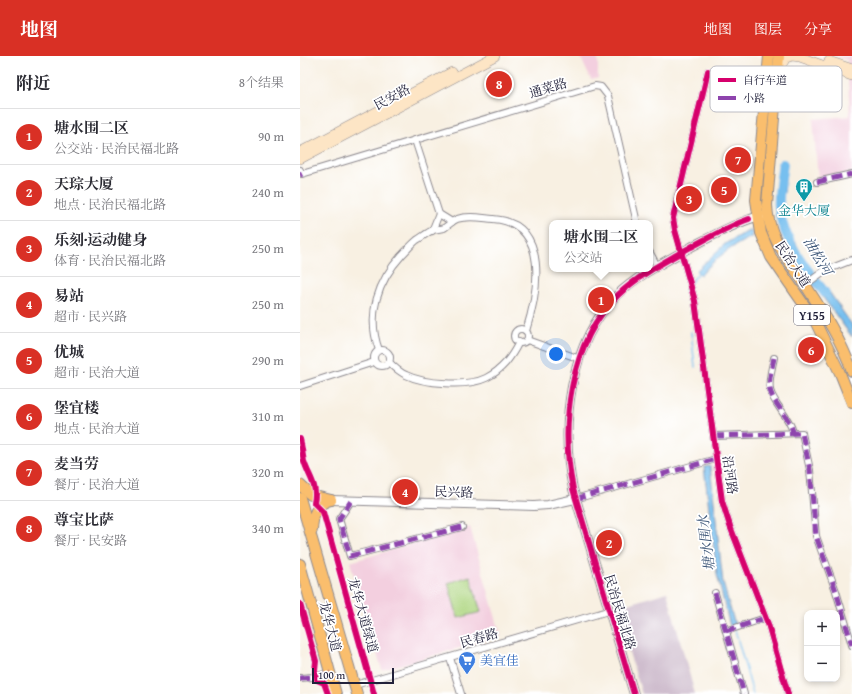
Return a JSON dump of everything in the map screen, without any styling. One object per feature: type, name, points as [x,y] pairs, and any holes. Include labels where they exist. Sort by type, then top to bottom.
[{"type":"main road","name":"民安路","points":[[300,152],[482,56]]},
{"type":"main road","name":"民安路","points":[[300,159],[495,56]]},
{"type":"main road","name":"民治大道","points":[[771,56],[776,66]]},
{"type":"main road","name":"民治大道","points":[[770,66],[771,56]]},
{"type":"main road","points":[[813,56],[852,69]]},
{"type":"main road","points":[[780,66],[783,61],[787,58],[800,57],[825,66]]},
{"type":"main road","points":[[842,72],[852,76]]},
{"type":"main road","name":"民治大道","points":[[765,112],[756,200],[764,222],[771,257],[814,320],[840,373],[852,403]]},
{"type":"main road","name":"民治大道","points":[[774,112],[764,222],[783,255],[808,282],[835,333],[852,371]]},
{"type":"main road","points":[[300,485],[311,495],[331,500]]},
{"type":"main road","name":"龙华大道","points":[[300,498],[356,690]]},
{"type":"main road","points":[[311,535],[313,515],[316,509],[321,504],[331,500]]},
{"type":"main road","name":"龙华大道","points":[[300,564],[336,694]]},
{"type":"street","name":"沿河路","points":[[708,71],[674,209],[675,230],[692,290],[714,436],[715,460],[725,512],[765,618],[788,694]]},
{"type":"street","name":"通菜路","points":[[301,173],[415,140],[590,86],[601,88],[608,96],[636,220]]},
{"type":"street","points":[[415,140],[439,214],[452,222]]},
{"type":"street","points":[[817,182],[852,174]]},
{"type":"street","points":[[432,230],[439,214]]},
{"type":"street","points":[[379,350],[372,324],[375,304],[382,281],[393,265],[416,241],[432,230],[445,227],[458,219],[470,217],[496,219],[512,223],[520,228],[527,236],[536,262],[533,306],[526,331],[528,334],[527,340]]},
{"type":"street","name":"民治民福北路","points":[[653,269],[681,252],[739,223],[764,222]]},
{"type":"street","points":[[653,259],[657,266]]},
{"type":"street","points":[[808,282],[832,267],[852,260]]},
{"type":"street","name":"民治民福北路","points":[[634,694],[575,499],[568,464],[567,434],[569,404],[580,360],[591,334],[609,305],[618,295],[649,272]]},
{"type":"street","points":[[526,331],[521,328],[515,332],[514,338],[519,342],[524,342],[527,340],[580,360]]},
{"type":"street","points":[[389,362],[406,376],[421,380],[456,383],[475,382],[486,378],[500,369],[513,355],[519,342]]},
{"type":"street","points":[[374,362],[374,353],[379,350],[387,351],[390,357],[389,362]]},
{"type":"street","points":[[774,358],[770,379],[770,390],[790,421],[793,432]]},
{"type":"street","points":[[374,362],[377,365],[383,366],[389,362]]},
{"type":"street","points":[[300,386],[374,362]]},
{"type":"street","points":[[714,436],[793,432],[801,432],[803,434],[812,487],[816,536],[836,591],[852,645]]},
{"type":"street","points":[[575,499],[715,460]]},
{"type":"street","name":"民兴路","points":[[331,500],[534,506],[548,505],[575,499]]},
{"type":"street","points":[[351,501],[339,519],[350,556],[462,526]]},
{"type":"street","points":[[715,593],[728,630],[744,694]]},
{"type":"street","name":"民春路","points":[[356,690],[450,658],[608,611]]},
{"type":"street","points":[[728,630],[765,618]]},
{"type":"street","points":[[450,658],[461,694]]},
{"type":"street","points":[[300,678],[330,673]]},
{"type":"shaded area","points":[[580,56],[598,56],[598,78],[591,80]]},
{"type":"shaded area","points":[[835,56],[852,56],[852,172],[818,179],[813,119],[850,116],[847,60]]},
{"type":"shaded area","points":[[470,527],[501,636],[382,670],[350,562]]},
{"type":"shaded area","points":[[667,592],[695,694],[642,694],[615,608]]},
{"type":"green space","points":[[470,576],[481,612],[458,618],[448,583]]},
{"type":"water","points":[[779,164],[786,164],[784,193],[776,193]]},
{"type":"water","points":[[776,204],[784,205],[785,221],[790,232],[783,235]]},
{"type":"water","points":[[750,229],[752,237],[724,253],[701,275],[696,271],[725,244]]},
{"type":"water","points":[[795,241],[803,258],[813,272],[807,275],[788,244]]},
{"type":"water","points":[[819,282],[823,283],[852,325],[852,337],[814,285]]},
{"type":"water","points":[[710,466],[723,583],[735,625],[730,626],[717,575],[704,467]]},
{"type":"waterway","name":"油松河","points":[[783,164],[779,202],[781,219],[796,253],[825,293]]},
{"type":"waterway","name":"塘水围水","points":[[750,234],[757,230]]},
{"type":"waterway","name":"塘水围水","points":[[691,282],[699,272]]},
{"type":"waterway","name":"塘水围水","points":[[687,294],[686,289],[689,285]]},
{"type":"waterway","name":"塘水围水","points":[[691,332],[695,367]]},
{"type":"waterway","name":"塘水围水","points":[[735,630],[753,694]]},
{"type":"marked path","points":[[817,182],[852,174]]},
{"type":"marked path","points":[[774,358],[770,378],[770,390],[793,432]]},
{"type":"marked path","points":[[714,436],[802,433],[810,470],[816,536],[836,591],[852,645]]},
{"type":"marked path","points":[[575,499],[716,459]]},
{"type":"marked path","points":[[351,501],[339,519],[350,556],[462,527]]},
{"type":"marked path","points":[[715,593],[744,694]]},
{"type":"marked path","points":[[726,631],[765,618]]},
{"type":"marked path","points":[[300,678],[330,673]]},
{"type":"cycle path","points":[[708,71],[673,218],[695,301],[722,501],[730,526],[768,624],[788,694]]},
{"type":"cycle path","points":[[653,269],[691,247],[749,219]]},
{"type":"cycle path","points":[[634,694],[573,489],[569,465],[568,439],[572,386],[579,360],[588,336],[601,314],[618,295],[648,272]]},
{"type":"cycle path","name":"龙华大道绿道","points":[[300,439],[304,461],[314,486],[314,503],[323,512],[374,694]]},
{"type":"cycle path","points":[[300,604],[316,661],[315,671],[317,680],[324,683],[328,694]]},
{"type":"place","name":"尊宝比萨","points":[[499,84]]},
{"type":"place","name":"麦当劳","points":[[738,160]]},
{"type":"place","name":"优城","points":[[724,190]]},
{"type":"place","name":"乐刻·运动健身","points":[[689,199]]},
{"type":"place","name":"金华大厦","points":[[804,202]]},
{"type":"place","name":"塘水围二区","points":[[601,300]]},
{"type":"place","name":"堡宜楼","points":[[811,350]]},
{"type":"place","name":"易站","points":[[405,492]]},
{"type":"place","name":"天琮大厦","points":[[609,543]]},
{"type":"place","name":"美宜佳","points":[[467,675]]}]
